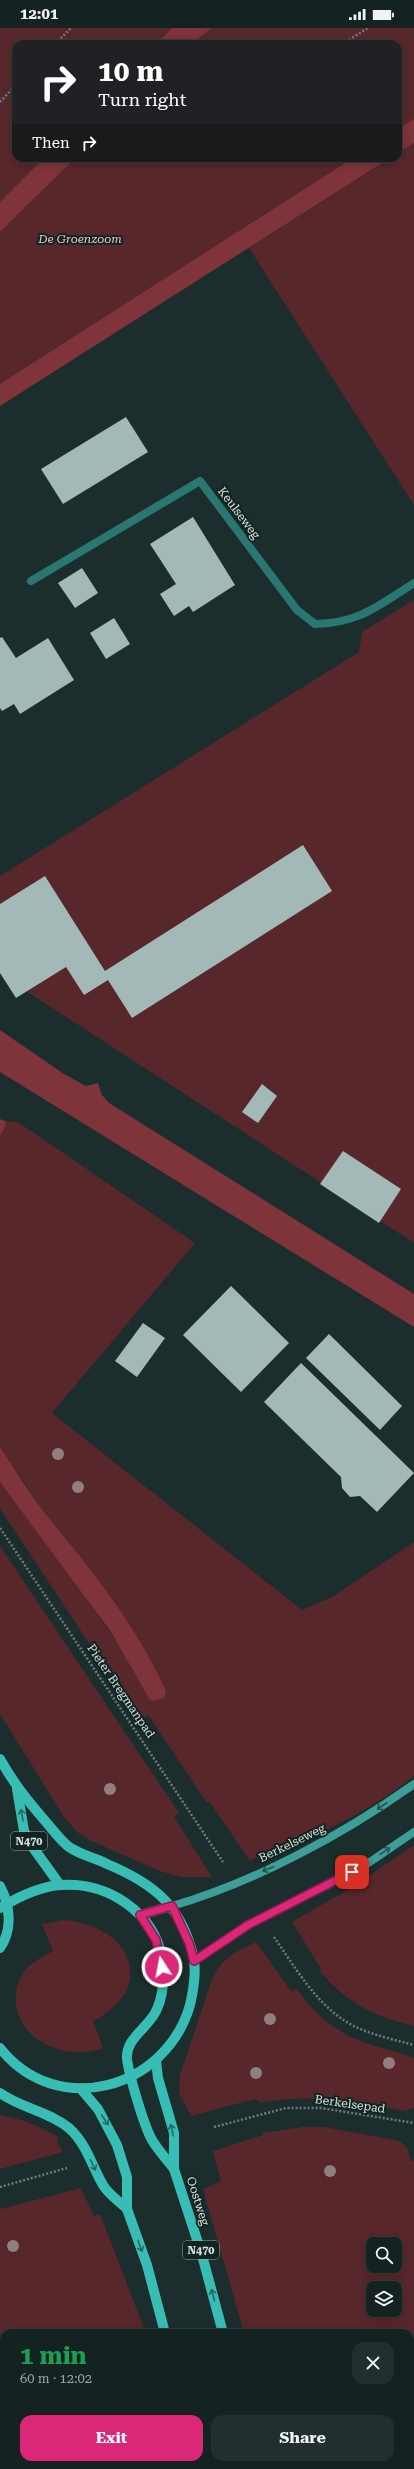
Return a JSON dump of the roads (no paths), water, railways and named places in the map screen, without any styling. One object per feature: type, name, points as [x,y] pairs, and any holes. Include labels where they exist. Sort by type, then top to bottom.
[{"type":"main road","name":"N470","points":[[0,1759],[17,1789],[68,1846],[84,1855],[140,1879],[157,1890],[172,1906],[189,1943],[194,1961],[192,1998],[186,2019],[177,2036],[156,2060],[132,2076],[100,2087],[81,2089],[49,2084],[27,2073],[4,2058],[0,2048]]},
{"type":"main road","name":"N470","points":[[17,1789],[24,1831],[34,1849],[60,1885]]},
{"type":"main road","name":"N470","points":[[4,1906],[41,1889],[60,1885],[76,1885],[101,1890],[133,1907],[140,1915],[156,1940],[162,1958],[163,1976],[157,2010],[147,2025],[131,2042],[128,2049],[127,2059],[132,2076]]},
{"type":"main road","points":[[0,1886],[9,1930],[0,1948]]},
{"type":"main road","points":[[140,1915],[172,1906]]},
{"type":"main road","name":"Oostweg","points":[[156,2060],[158,2078],[174,2134],[174,2169],[202,2255],[223,2329]]},
{"type":"main road","name":"Oostweg","points":[[132,2076],[152,2140],[174,2169]]},
{"type":"main road","points":[[81,2089],[98,2109],[117,2145],[127,2177],[127,2209],[148,2265],[164,2329]]},
{"type":"main road","points":[[0,2093],[8,2099],[50,2115],[69,2128],[81,2141],[104,2187],[127,2209]]},
{"type":"street","name":"Keulseweg","points":[[31,581],[200,481],[297,610],[315,624],[347,621],[363,615],[414,583]]},
{"type":"street","name":"Berkelseweg","points":[[172,1906],[274,1866],[346,1829],[414,1784]]},
{"type":"street","points":[[194,1961],[248,1925],[364,1866],[414,1832]]},
{"type":"park label","name":"De Groenzoom","points":[[80,239]]}]
